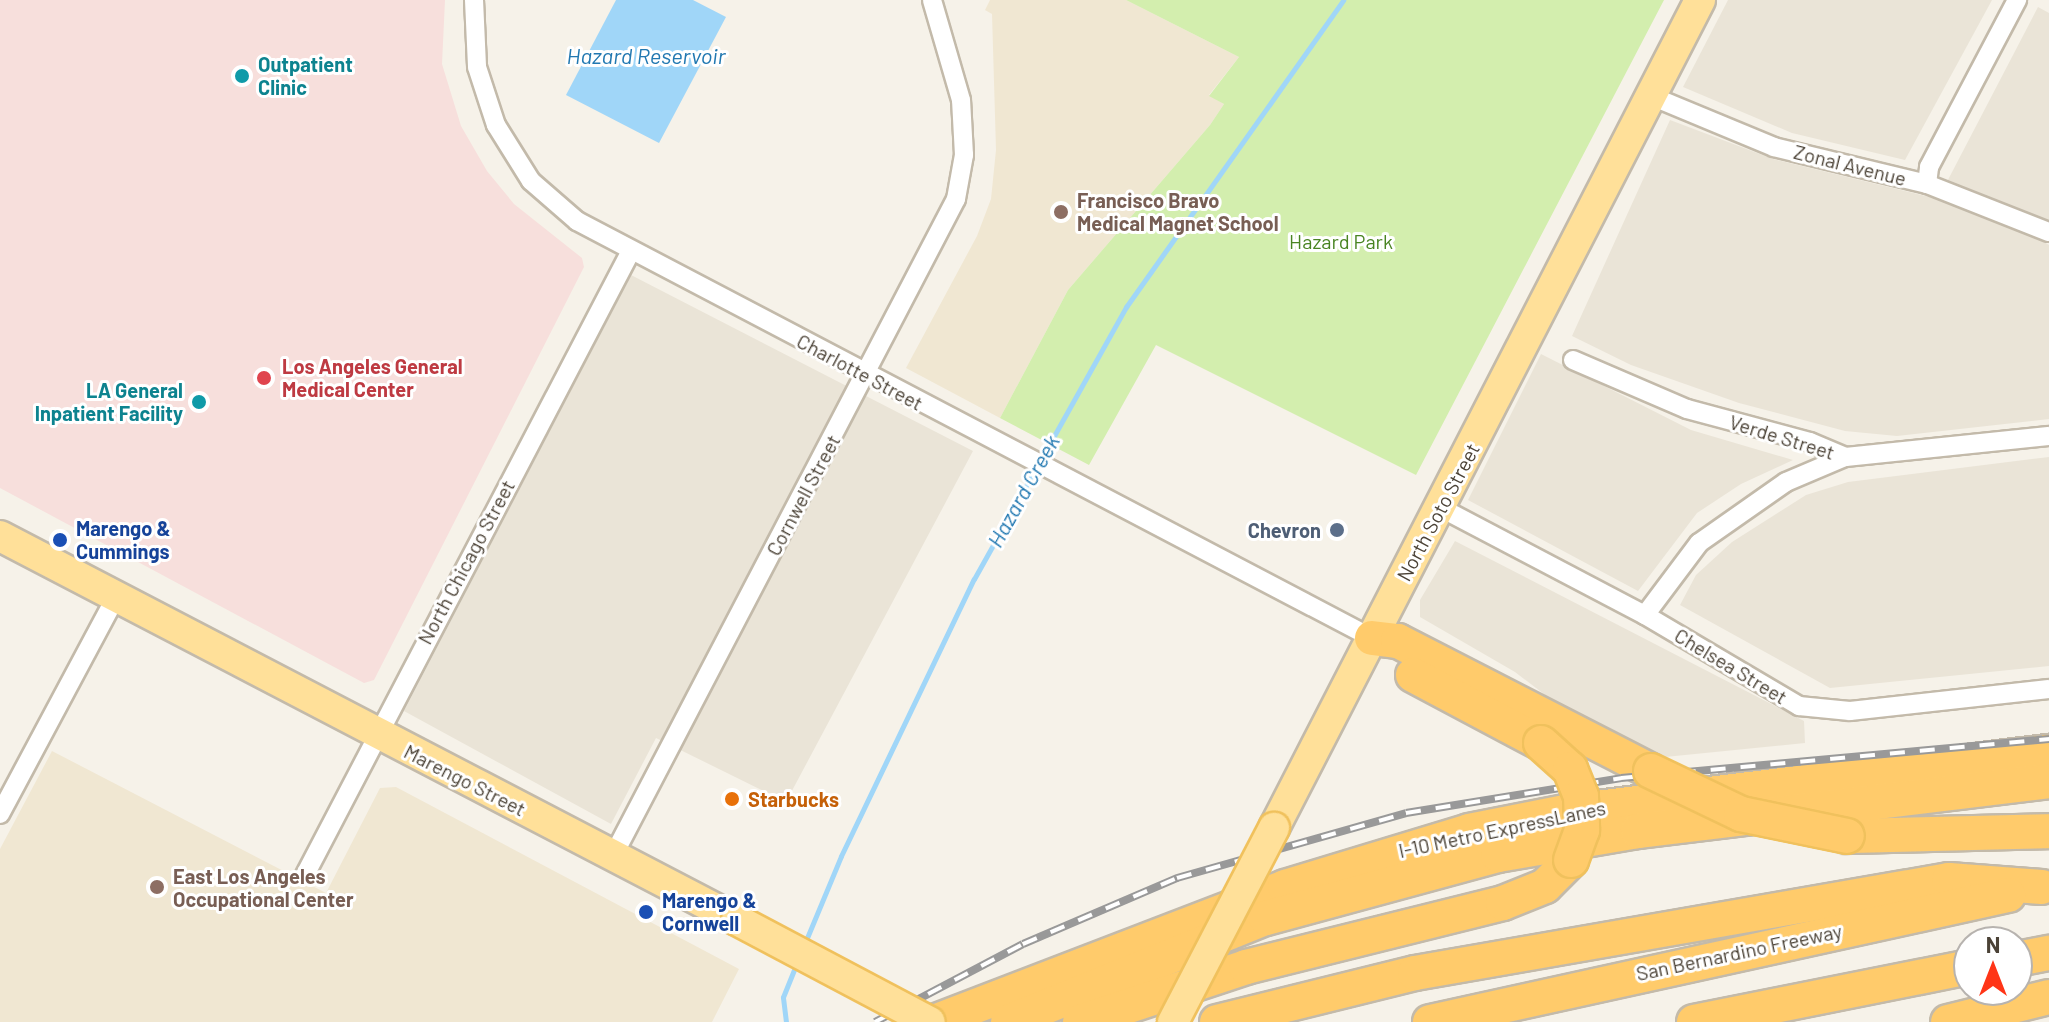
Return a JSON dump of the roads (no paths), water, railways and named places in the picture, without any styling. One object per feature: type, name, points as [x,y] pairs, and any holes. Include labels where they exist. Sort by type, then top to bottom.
[{"type":"highway","points":[[1372,638],[1389,662],[1741,814],[1847,836],[2049,831]]},
{"type":"highway","points":[[1080,1022],[1246,967],[1503,903],[1545,886],[1571,860],[1582,830],[1581,796],[1555,735]]},
{"type":"highway","name":"I-10 Metro ExpressLanes","points":[[932,1022],[1285,887],[1469,831],[1580,810],[2049,752]]},
{"type":"highway","name":"I-10 Metro ExpressLanes","points":[[1008,1022],[1266,918],[1498,855],[1683,825],[2049,781]]},
{"type":"highway","points":[[1217,1022],[1415,973],[1935,883],[2046,886]]},
{"type":"highway","name":"San Bernardino Freeway","points":[[1430,1022],[2046,886]]},
{"type":"highway","points":[[1694,1022],[1953,970]]},
{"type":"highway","points":[[1948,1022],[2049,997]]},
{"type":"main road","name":"North Soto Street","points":[[1173,1022],[1441,508],[1700,0]]},
{"type":"main road","name":"Marengo Street","points":[[0,536],[932,1022]]},
{"type":"street","name":"Charlotte Street","points":[[474,0],[477,67],[512,156],[551,201],[631,251],[1372,638]]},
{"type":"street","name":"Cornwell Street","points":[[613,856],[947,225],[963,175],[964,126],[950,50],[932,0]]},
{"type":"street","points":[[1927,184],[1929,167],[2017,0]]},
{"type":"street","name":"Zonal Avenue","points":[[1651,96],[1774,147],[1927,184],[2049,232]]},
{"type":"street","name":"North Chicago Street","points":[[305,875],[631,251]]},
{"type":"street","name":"Verde Street","points":[[1573,360],[1687,409],[1810,442],[1845,457],[2049,436]]},
{"type":"street","points":[[1645,615],[1699,543],[1786,482],[1845,457]]},
{"type":"street","name":"Chelsea Street","points":[[1441,508],[1645,615],[1799,706],[1825,711],[2049,689]]},
{"type":"street","points":[[0,814],[116,597]]},
{"type":"water","name":"Hazard Reservoir","points":[[616,0],[693,0],[726,17],[659,143],[566,95]]},
{"type":"waterway","name":"Hazard Creek","points":[[804,945],[841,856],[974,579],[1126,307],[1343,0]]},
{"type":"waterway","name":"Hazard Creek","points":[[786,1022],[783,997],[797,962]]},
{"type":"railway","points":[[875,1022],[1023,944],[1177,878],[1406,813],[1621,778],[2049,739]]},
{"type":"place","name":"Outpatient Clinic","points":[[242,76]]},
{"type":"place","name":"Francisco Bravo Medical Magnet School","points":[[1061,212]]},
{"type":"place","name":"Los Angeles General Medical Center","points":[[264,378]]},
{"type":"place","name":"LA General Inpatient Facility","points":[[199,402]]},
{"type":"place","name":"Chevron","points":[[1337,530]]},
{"type":"place","name":"Marengo & Cummings","points":[[60,540]]},
{"type":"place","name":"Starbucks","points":[[732,799]]},
{"type":"place","name":"East Los Angeles Occupational Center","points":[[157,887]]},
{"type":"place","name":"Marengo & Cornwell","points":[[646,912]]},
{"type":"park label","name":"Hazard Park","points":[[1341,241]]}]
